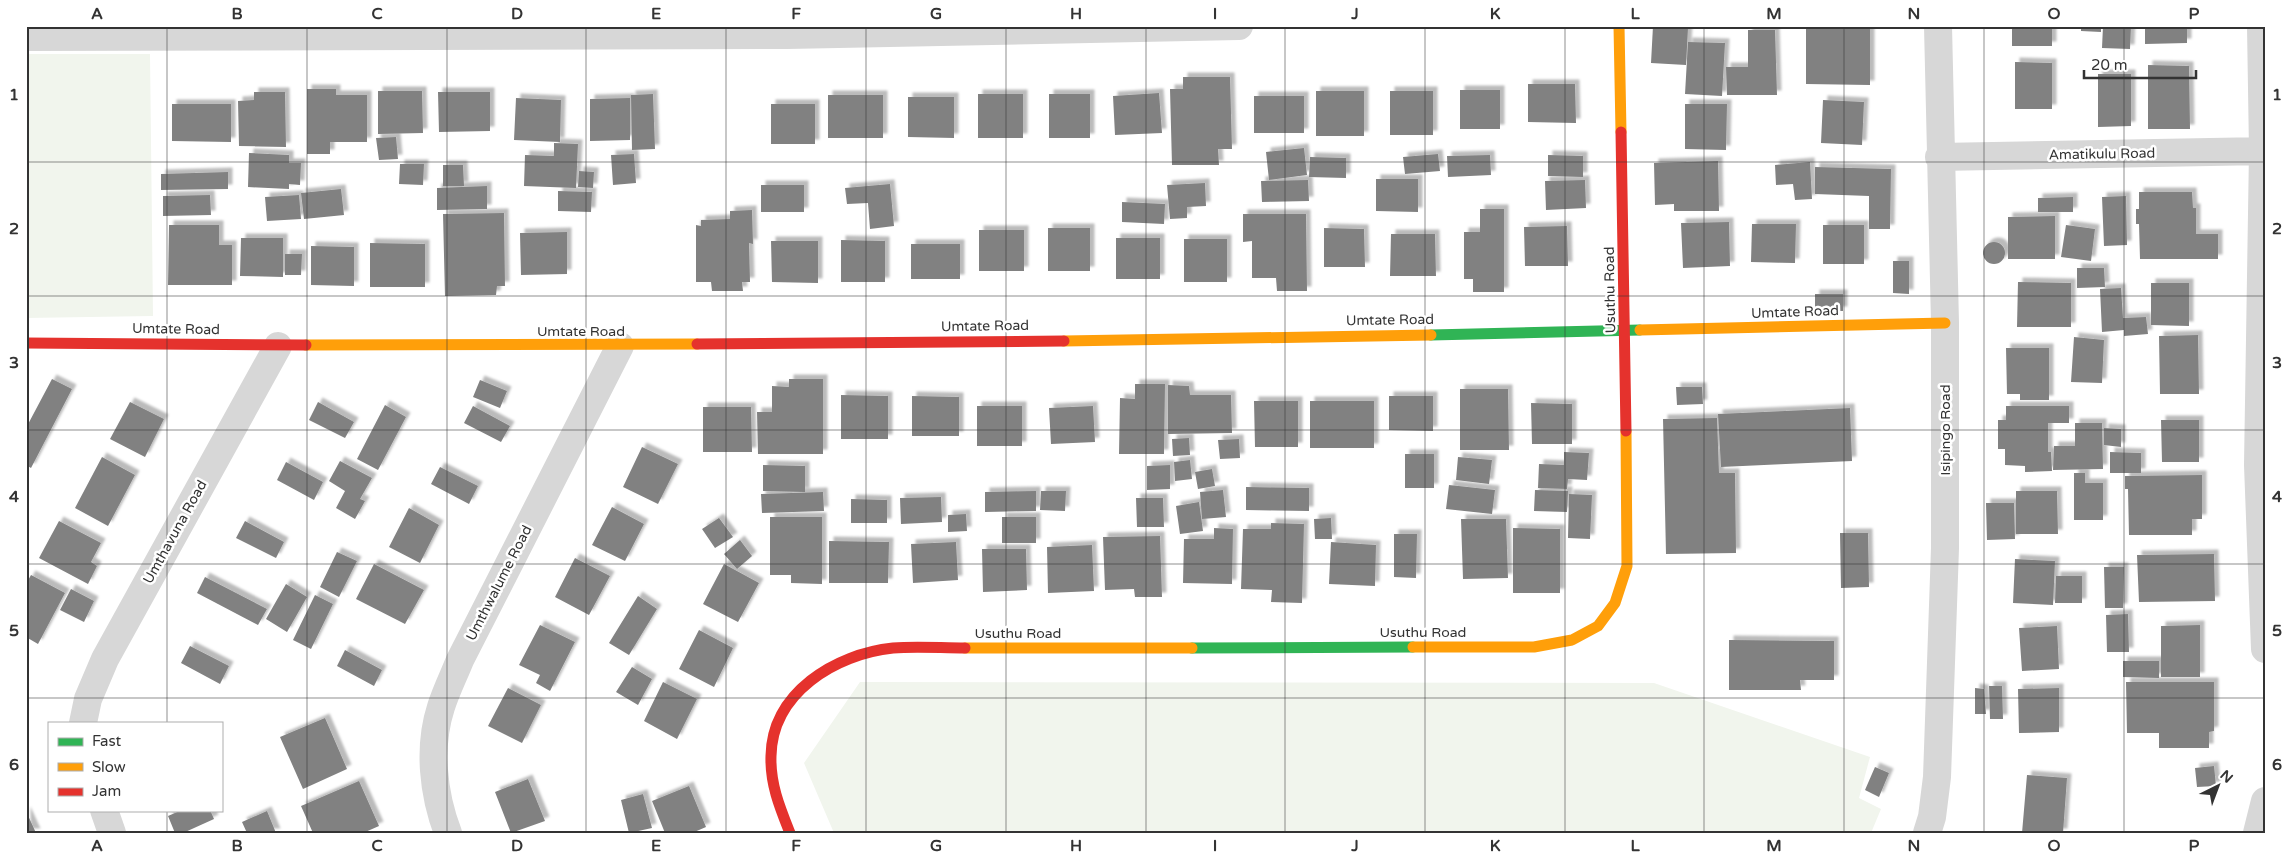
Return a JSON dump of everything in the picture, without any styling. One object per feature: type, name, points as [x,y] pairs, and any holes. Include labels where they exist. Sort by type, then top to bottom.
[{"type":"street","points":[[26,37],[787,35],[1239,26]]},
{"type":"street","name":"Usuthu Road","points":[[790,833],[773,786],[771,751],[774,728],[785,710],[806,684],[827,668],[859,654],[893,648],[1534,646],[1560,644],[1582,638],[1594,632],[1614,607],[1621,590],[1627,566],[1626,332],[1619,26]]},
{"type":"street","name":"Isipingo Road","points":[[1927,833],[1932,817],[1937,777],[1944,578],[1944,323],[1939,157],[1938,26]]},
{"type":"street","points":[[2261,26],[2264,151],[2261,466],[2265,649]]},
{"type":"street","name":"Amatikulu Road","points":[[1939,157],[2264,151]]},
{"type":"street","name":"Umtate Road","points":[[26,343],[278,346],[620,346],[1626,332],[1944,323]]},
{"type":"street","name":"Umthavuna Road","points":[[83,722],[88,699],[105,660],[278,346]]},
{"type":"street","name":"Umthwalume Road","points":[[448,833],[443,820],[434,777],[435,737],[441,708],[460,660],[620,346]]},
{"type":"street","points":[[2257,833],[2265,801]]},
{"type":"street","points":[[105,812],[112,833]]},
{"type":"shaded area","points":[[26,54],[150,54],[153,316],[26,318]]},
{"type":"shaded area","points":[[860,682],[1654,683],[1870,757],[1859,798],[1881,809],[1871,833],[834,833],[804,763]]},
{"type":"building","points":[[1653,26],[1688,28],[1686,65],[1651,63]]},
{"type":"building","points":[[2012,26],[2052,26],[2052,46],[2012,46]]},
{"type":"building","points":[[2081,26],[2101,26],[2101,32],[2081,31]]},
{"type":"building","points":[[2103,26],[2131,26],[2130,49],[2102,48]]},
{"type":"building","points":[[2145,26],[2187,26],[2187,43],[2145,44]]},
{"type":"building","points":[[1806,27],[1870,28],[1870,85],[1806,84]]},
{"type":"building","points":[[1748,30],[1775,30],[1777,95],[1727,95],[1726,67],[1748,67]]},
{"type":"building","points":[[1688,42],[1725,43],[1722,96],[1685,94]]},
{"type":"building","points":[[2015,62],[2052,63],[2052,109],[2015,109]]},
{"type":"building","points":[[2148,65],[2189,66],[2190,129],[2148,129]]},
{"type":"building","points":[[2098,74],[2131,74],[2131,126],[2098,127]]},
{"type":"building","points":[[1183,77],[1230,77],[1232,149],[1218,149],[1219,165],[1172,165],[1170,89],[1183,89]]},
{"type":"building","points":[[1528,84],[1575,84],[1576,123],[1528,122]]},
{"type":"building","points":[[307,89],[336,89],[336,95],[367,95],[367,142],[330,142],[330,154],[307,154]]},
{"type":"building","points":[[1460,90],[1500,90],[1500,129],[1460,129]]},
{"type":"building","points":[[378,91],[422,91],[423,133],[378,134]]},
{"type":"building","points":[[1316,91],[1364,91],[1364,136],[1316,136]]},
{"type":"building","points":[[1390,91],[1433,91],[1433,135],[1390,135]]},
{"type":"building","points":[[254,92],[285,92],[286,147],[239,146],[238,101],[254,100]]},
{"type":"building","points":[[438,92],[490,92],[490,131],[439,132]]},
{"type":"building","points":[[1159,93],[1162,133],[1115,135],[1113,96]]},
{"type":"building","points":[[653,94],[655,149],[632,150],[631,95]]},
{"type":"building","points":[[978,94],[1023,94],[1023,138],[978,138]]},
{"type":"building","points":[[1049,94],[1090,94],[1090,138],[1049,138]]},
{"type":"building","points":[[828,95],[883,95],[883,138],[828,138]]},
{"type":"building","points":[[1254,96],[1304,96],[1304,133],[1254,133]]},
{"type":"building","points":[[908,97],[954,97],[954,138],[908,137]]},
{"type":"building","points":[[516,98],[561,100],[560,142],[514,140]]},
{"type":"building","points":[[630,98],[630,140],[590,141],[590,99]]},
{"type":"building","points":[[1823,100],[1864,102],[1862,145],[1821,143]]},
{"type":"building","points":[[172,104],[231,104],[231,142],[172,141]]},
{"type":"building","points":[[771,104],[815,104],[815,144],[771,144]]},
{"type":"building","points":[[1685,104],[1727,104],[1726,150],[1685,149]]},
{"type":"building","points":[[396,137],[398,159],[379,160],[376,138]]},
{"type":"building","points":[[554,143],[578,144],[576,188],[524,186],[525,155],[554,156]]},
{"type":"building","points":[[1304,148],[1307,175],[1269,180],[1266,152]]},
{"type":"building","points":[[249,153],[289,155],[289,163],[301,163],[300,185],[289,184],[289,189],[248,187]]},
{"type":"building","points":[[634,154],[636,183],[613,185],[611,155]]},
{"type":"building","points":[[1438,154],[1440,171],[1405,174],[1403,157]]},
{"type":"building","points":[[1490,155],[1491,175],[1448,177],[1447,156]]},
{"type":"building","points":[[1548,155],[1583,156],[1583,177],[1548,176]]},
{"type":"building","points":[[1310,157],[1346,158],[1346,178],[1309,177]]},
{"type":"building","points":[[1718,161],[1719,211],[1674,211],[1674,204],[1655,205],[1654,163]]},
{"type":"building","points":[[1810,162],[1812,199],[1795,200],[1793,184],[1776,185],[1775,165]]},
{"type":"building","points":[[400,164],[424,164],[423,185],[399,184]]},
{"type":"building","points":[[443,165],[463,165],[464,186],[443,186]]},
{"type":"building","points":[[1815,167],[1891,169],[1890,229],[1869,229],[1869,196],[1815,194]]},
{"type":"building","points":[[579,171],[594,172],[593,188],[578,187]]},
{"type":"building","points":[[228,172],[228,189],[161,190],[161,174]]},
{"type":"building","points":[[1376,179],[1418,179],[1418,212],[1376,211]]},
{"type":"building","points":[[1308,180],[1309,201],[1262,202],[1261,181]]},
{"type":"building","points":[[1585,180],[1586,208],[1546,210],[1545,181]]},
{"type":"building","points":[[1205,183],[1206,206],[1187,207],[1187,218],[1170,219],[1167,185]]},
{"type":"building","points":[[890,184],[894,226],[870,229],[868,203],[847,204],[845,188]]},
{"type":"building","points":[[761,185],[804,185],[804,212],[761,212]]},
{"type":"building","points":[[487,186],[487,209],[437,210],[437,188]]},
{"type":"building","points":[[341,189],[344,215],[304,219],[301,193]]},
{"type":"building","points":[[558,191],[592,192],[591,212],[558,211]]},
{"type":"building","points":[[2139,192],[2192,192],[2193,208],[2196,208],[2196,234],[2218,234],[2218,259],[2140,259],[2139,224],[2136,224],[2136,209],[2139,209]]},
{"type":"building","points":[[210,195],[211,215],[163,216],[163,196]]},
{"type":"building","points":[[299,195],[301,219],[267,221],[265,197]]},
{"type":"building","points":[[2126,196],[2127,245],[2104,246],[2102,197]]},
{"type":"building","points":[[2073,197],[2073,212],[2038,212],[2038,198]]},
{"type":"building","points":[[1122,202],[1165,204],[1164,224],[1122,222]]},
{"type":"building","points":[[1480,209],[1504,209],[1504,292],[1473,292],[1473,279],[1464,279],[1464,232],[1480,232]]},
{"type":"building","points":[[752,210],[753,244],[749,243],[750,282],[742,282],[743,291],[712,291],[711,282],[696,282],[696,225],[701,226],[701,220],[730,219],[730,211]]},
{"type":"building","points":[[504,213],[505,286],[497,286],[496,295],[445,296],[443,214]]},
{"type":"building","points":[[1243,214],[1306,214],[1307,291],[1277,291],[1276,278],[1252,278],[1252,241],[1243,242]]},
{"type":"building","points":[[2055,216],[2055,259],[2008,259],[2008,217]]},
{"type":"building","points":[[1729,222],[1730,266],[1683,268],[1681,223]]},
{"type":"building","points":[[1752,224],[1796,224],[1795,263],[1751,262]]},
{"type":"building","points":[[169,225],[219,225],[219,245],[232,245],[232,285],[168,285]]},
{"type":"building","points":[[1823,225],[1864,225],[1864,264],[1823,264]]},
{"type":"building","points":[[2066,225],[2095,229],[2091,261],[2061,257]]},
{"type":"building","points":[[1567,226],[1568,266],[1525,266],[1524,227]]},
{"type":"building","points":[[1048,228],[1090,228],[1090,271],[1048,271]]},
{"type":"building","points":[[1324,228],[1364,229],[1365,267],[1324,267]]},
{"type":"building","points":[[979,230],[1024,230],[1024,271],[979,271]]},
{"type":"building","points":[[567,232],[567,274],[521,275],[520,233]]},
{"type":"building","points":[[1391,234],[1435,234],[1436,276],[1390,276]]},
{"type":"building","points":[[241,238],[283,238],[283,277],[240,276]]},
{"type":"building","points":[[1116,238],[1160,238],[1160,279],[1116,279]]},
{"type":"building","points":[[1184,239],[1227,239],[1227,282],[1184,282]]},
{"type":"building","points":[[841,240],[885,241],[885,282],[841,282]]},
{"type":"building","points":[[771,241],[818,241],[818,283],[772,282]]},
{"type":"building","points":[[1994,242],[2002,245],[2005,253],[2002,261],[1994,264],[1986,261],[1983,253],[1986,245]]},
{"type":"building","points":[[370,243],[425,244],[425,287],[370,287]]},
{"type":"building","points":[[911,244],[960,244],[960,279],[911,279]]},
{"type":"building","points":[[311,246],[354,247],[354,286],[311,285]]},
{"type":"building","points":[[285,254],[302,254],[301,275],[285,275]]},
{"type":"building","points":[[1893,261],[1909,261],[1909,294],[1893,293]]},
{"type":"building","points":[[2077,268],[2104,268],[2105,287],[2077,288]]},
{"type":"building","points":[[2018,282],[2071,283],[2071,327],[2017,327]]},
{"type":"building","points":[[2151,283],[2189,283],[2189,326],[2151,325]]},
{"type":"building","points":[[2121,288],[2123,318],[2146,317],[2148,334],[2124,336],[2124,330],[2102,332],[2100,289]]},
{"type":"building","points":[[1815,294],[1843,294],[1843,311],[1815,311]]},
{"type":"building","points":[[2198,335],[2199,394],[2160,394],[2159,336]]},
{"type":"building","points":[[2074,337],[2104,340],[2102,383],[2071,382]]},
{"type":"building","points":[[2006,348],[2049,348],[2049,400],[2020,400],[2020,394],[2007,394]]},
{"type":"building","points":[[52,379],[72,389],[31,468],[26,465],[26,428]]},
{"type":"building","points":[[789,379],[823,379],[823,454],[758,454],[757,412],[772,412],[772,386],[789,387]]},
{"type":"building","points":[[480,380],[507,391],[500,408],[473,397]]},
{"type":"building","points":[[1135,384],[1165,384],[1164,454],[1119,454],[1120,398],[1135,399]]},
{"type":"building","points":[[1168,385],[1189,386],[1190,395],[1231,395],[1232,433],[1168,434]]},
{"type":"building","points":[[1676,387],[1702,387],[1703,404],[1677,405]]},
{"type":"building","points":[[1460,389],[1508,389],[1509,450],[1460,450]]},
{"type":"building","points":[[841,395],[888,396],[888,439],[841,439]]},
{"type":"building","points":[[912,396],[959,397],[959,436],[912,436]]},
{"type":"building","points":[[1389,396],[1433,396],[1433,431],[1389,430]]},
{"type":"building","points":[[1254,401],[1298,401],[1298,447],[1255,447]]},
{"type":"building","points":[[1310,401],[1374,401],[1374,448],[1310,448]]},
{"type":"building","points":[[130,402],[164,419],[145,457],[110,439]]},
{"type":"building","points":[[318,402],[354,422],[345,438],[309,420]]},
{"type":"building","points":[[1531,403],[1572,404],[1572,444],[1532,444]]},
{"type":"building","points":[[385,405],[406,417],[378,470],[357,459]]},
{"type":"building","points":[[473,406],[510,426],[501,442],[464,423]]},
{"type":"building","points":[[977,406],[1022,406],[1022,446],[977,446]]},
{"type":"building","points":[[1093,406],[1095,442],[1051,444],[1049,408]]},
{"type":"building","points":[[2006,406],[2069,406],[2069,423],[2048,423],[2048,452],[2051,452],[2052,471],[2025,472],[2025,466],[2005,465],[2005,449],[1998,449],[1998,420],[2006,420]]},
{"type":"building","points":[[703,407],[751,407],[752,452],[703,452]]},
{"type":"building","points":[[1850,408],[1852,461],[1721,467],[1718,414]]},
{"type":"building","points":[[1717,418],[1719,473],[1735,473],[1736,553],[1666,554],[1663,419]]},
{"type":"building","points":[[2161,420],[2199,420],[2199,462],[2162,462]]},
{"type":"building","points":[[2075,423],[2102,423],[2103,469],[2053,470],[2054,446],[2075,446]]},
{"type":"building","points":[[2104,428],[2121,429],[2121,447],[2104,445]]},
{"type":"building","points":[[1189,438],[1190,455],[1173,456],[1172,439]]},
{"type":"building","points":[[1239,439],[1240,458],[1220,459],[1218,440]]},
{"type":"building","points":[[642,447],[678,464],[658,504],[623,487]]},
{"type":"building","points":[[1564,452],[1589,453],[1587,480],[1568,479],[1567,489],[1538,488],[1539,464],[1564,465]]},
{"type":"building","points":[[2110,452],[2141,453],[2141,473],[2110,473]]},
{"type":"building","points":[[1405,454],[1434,454],[1434,488],[1405,488]]},
{"type":"building","points":[[102,457],[135,475],[108,526],[75,508]]},
{"type":"building","points":[[1458,457],[1492,460],[1489,484],[1456,480]]},
{"type":"building","points":[[1190,460],[1192,479],[1175,481],[1174,462]]},
{"type":"building","points":[[340,461],[372,478],[360,499],[365,501],[355,519],[336,508],[345,491],[329,481]]},
{"type":"building","points":[[286,462],[323,482],[314,500],[277,480]]},
{"type":"building","points":[[763,465],[805,466],[805,492],[763,491]]},
{"type":"building","points":[[1170,465],[1170,489],[1147,490],[1147,466]]},
{"type":"building","points":[[440,467],[478,486],[469,504],[431,484]]},
{"type":"building","points":[[1212,469],[1215,486],[1198,489],[1195,472]]},
{"type":"building","points":[[2074,473],[2085,473],[2085,483],[2103,483],[2103,520],[2074,520]]},
{"type":"building","points":[[2202,475],[2202,519],[2192,519],[2192,535],[2129,535],[2128,489],[2125,489],[2125,476]]},
{"type":"building","points":[[1449,485],[1495,490],[1492,514],[1446,509]]},
{"type":"building","points":[[1246,487],[1309,488],[1309,511],[1246,510]]},
{"type":"building","points":[[1223,490],[1226,517],[1202,519],[1200,492]]},
{"type":"building","points":[[1535,490],[1568,491],[1567,512],[1534,511]]},
{"type":"building","points":[[1036,491],[1036,511],[985,512],[985,492]]},
{"type":"building","points":[[1041,491],[1066,491],[1065,511],[1040,510]]},
{"type":"building","points":[[2016,491],[2057,491],[2058,534],[2016,534]]},
{"type":"building","points":[[823,492],[824,511],[762,513],[761,494]]},
{"type":"building","points":[[1569,494],[1592,495],[1590,539],[1568,538]]},
{"type":"building","points":[[941,497],[942,522],[901,524],[900,498]]},
{"type":"building","points":[[1136,498],[1163,498],[1164,527],[1137,527]]},
{"type":"building","points":[[851,499],[887,500],[887,523],[851,523]]},
{"type":"building","points":[[1199,502],[1203,531],[1180,534],[1176,506]]},
{"type":"building","points":[[1986,503],[2014,503],[2015,539],[1987,540]]},
{"type":"building","points":[[612,507],[644,524],[625,561],[592,545]]},
{"type":"building","points":[[409,508],[439,525],[420,563],[389,547]]},
{"type":"building","points":[[966,514],[967,531],[948,532],[948,515]]},
{"type":"building","points":[[770,517],[822,517],[822,584],[791,583],[791,575],[770,575]]},
{"type":"building","points":[[1002,517],[1036,517],[1036,543],[1002,543]]},
{"type":"building","points":[[719,518],[733,537],[715,548],[702,529]]},
{"type":"building","points":[[1331,518],[1332,539],[1315,539],[1314,519]]},
{"type":"building","points":[[1461,519],[1506,519],[1508,578],[1463,579]]},
{"type":"building","points":[[59,521],[101,543],[91,562],[97,566],[88,584],[39,558]]},
{"type":"building","points":[[245,521],[284,542],[276,558],[236,538]]},
{"type":"building","points":[[1271,523],[1304,524],[1302,603],[1271,602],[1272,590],[1241,589],[1243,529],[1271,529]]},
{"type":"building","points":[[1214,528],[1233,529],[1232,584],[1183,583],[1184,539],[1214,539]]},
{"type":"building","points":[[1513,528],[1560,529],[1560,593],[1513,593]]},
{"type":"building","points":[[1840,533],[1868,533],[1869,587],[1841,588]]},
{"type":"building","points":[[1394,534],[1417,534],[1416,578],[1394,577]]},
{"type":"building","points":[[1160,536],[1162,597],[1135,597],[1134,589],[1105,590],[1103,537]]},
{"type":"building","points":[[740,540],[752,556],[737,569],[724,554]]},
{"type":"building","points":[[829,541],[889,542],[888,583],[829,583]]},
{"type":"building","points":[[956,542],[958,580],[913,583],[911,544]]},
{"type":"building","points":[[1331,542],[1376,545],[1375,586],[1329,584]]},
{"type":"building","points":[[1092,545],[1094,591],[1048,593],[1047,547]]},
{"type":"building","points":[[982,549],[1026,549],[1027,590],[983,592]]},
{"type":"building","points":[[337,552],[357,561],[339,597],[320,587]]},
{"type":"building","points":[[2214,554],[2215,601],[2139,602],[2137,555]]},
{"type":"building","points":[[575,558],[610,576],[589,615],[555,597]]},
{"type":"building","points":[[2015,559],[2055,561],[2053,605],[2013,603]]},
{"type":"building","points":[[374,564],[424,590],[405,624],[356,599]]},
{"type":"building","points":[[724,564],[759,583],[738,622],[703,604]]},
{"type":"building","points":[[2104,567],[2124,567],[2123,608],[2105,608]]},
{"type":"building","points":[[31,575],[65,593],[38,644],[26,637],[26,584]]},
{"type":"building","points":[[2056,576],[2082,576],[2082,603],[2055,603]]},
{"type":"building","points":[[205,577],[267,609],[258,625],[197,593]]},
{"type":"building","points":[[286,584],[307,597],[287,632],[266,619]]},
{"type":"building","points":[[71,589],[94,601],[84,622],[60,610]]},
{"type":"building","points":[[315,595],[333,604],[311,649],[293,640]]},
{"type":"building","points":[[638,596],[657,609],[629,655],[609,643]]},
{"type":"building","points":[[2128,614],[2129,652],[2107,652],[2106,615]]},
{"type":"building","points":[[540,625],[575,642],[550,691],[536,683],[540,675],[519,665]]},
{"type":"building","points":[[2200,625],[2200,677],[2161,677],[2161,626]]},
{"type":"building","points":[[2057,626],[2059,669],[2022,671],[2019,628]]},
{"type":"building","points":[[699,630],[733,648],[714,687],[679,669]]},
{"type":"building","points":[[1729,640],[1834,641],[1834,680],[1800,680],[1801,690],[1729,690]]},
{"type":"building","points":[[190,646],[229,666],[220,684],[181,663]]},
{"type":"building","points":[[345,650],[382,670],[374,686],[337,666]]},
{"type":"building","points":[[2123,661],[2159,661],[2159,678],[2123,677]]},
{"type":"building","points":[[632,667],[652,679],[638,705],[616,692]]},
{"type":"building","points":[[663,682],[697,699],[677,739],[644,721]]},
{"type":"building","points":[[2126,682],[2214,682],[2214,731],[2209,732],[2209,748],[2159,748],[2159,733],[2127,733]]},
{"type":"building","points":[[1989,686],[2002,686],[2003,719],[1990,719]]},
{"type":"building","points":[[508,688],[541,705],[522,743],[488,726]]},
{"type":"building","points":[[1975,688],[1984,689],[1986,714],[1975,714]]},
{"type":"building","points":[[2059,688],[2059,732],[2019,733],[2018,689]]},
{"type":"building","points":[[325,718],[347,769],[303,789],[280,737]]},
{"type":"building","points":[[2214,766],[2216,786],[2197,787],[2195,768]]},
{"type":"building","points":[[1875,767],[1889,773],[1879,797],[1865,790]]},
{"type":"building","points":[[2027,775],[2067,778],[2063,833],[2022,833]]},
{"type":"building","points":[[528,779],[545,821],[511,833],[495,792]]},
{"type":"building","points":[[359,781],[379,826],[363,833],[313,833],[301,806]]},
{"type":"building","points":[[689,786],[706,827],[692,833],[665,833],[652,801]]},
{"type":"building","points":[[643,794],[652,828],[629,833],[621,800]]},
{"type":"building","points":[[26,811],[36,833],[26,833]]},
{"type":"building","points":[[267,811],[276,833],[247,833],[242,822]]},
{"type":"building","points":[[177,812],[211,812],[214,819],[183,833],[175,833],[168,816]]},
{"type":"traffic: fast","points":[[1431,335],[1640,330]]},
{"type":"traffic: fast","points":[[1192,648],[1413,647]]},
{"type":"traffic: slow","points":[[1619,26],[1621,132]]},
{"type":"traffic: slow","points":[[1640,330],[1945,323]]},
{"type":"traffic: slow","points":[[1064,341],[1431,335]]},
{"type":"traffic: slow","points":[[306,345],[697,344]]},
{"type":"traffic: slow","points":[[1413,647],[1534,647],[1572,640],[1598,626],[1615,603],[1627,566],[1626,431]]},
{"type":"traffic: slow","points":[[965,648],[1192,648]]},
{"type":"traffic: jam","points":[[1621,132],[1626,431]]},
{"type":"traffic: jam","points":[[697,344],[1064,341]]},
{"type":"traffic: jam","points":[[26,343],[306,345]]},
{"type":"traffic: jam","points":[[790,833],[774,786],[771,756],[774,734],[782,713],[795,696],[829,668],[871,652],[902,647],[965,648]]}]
